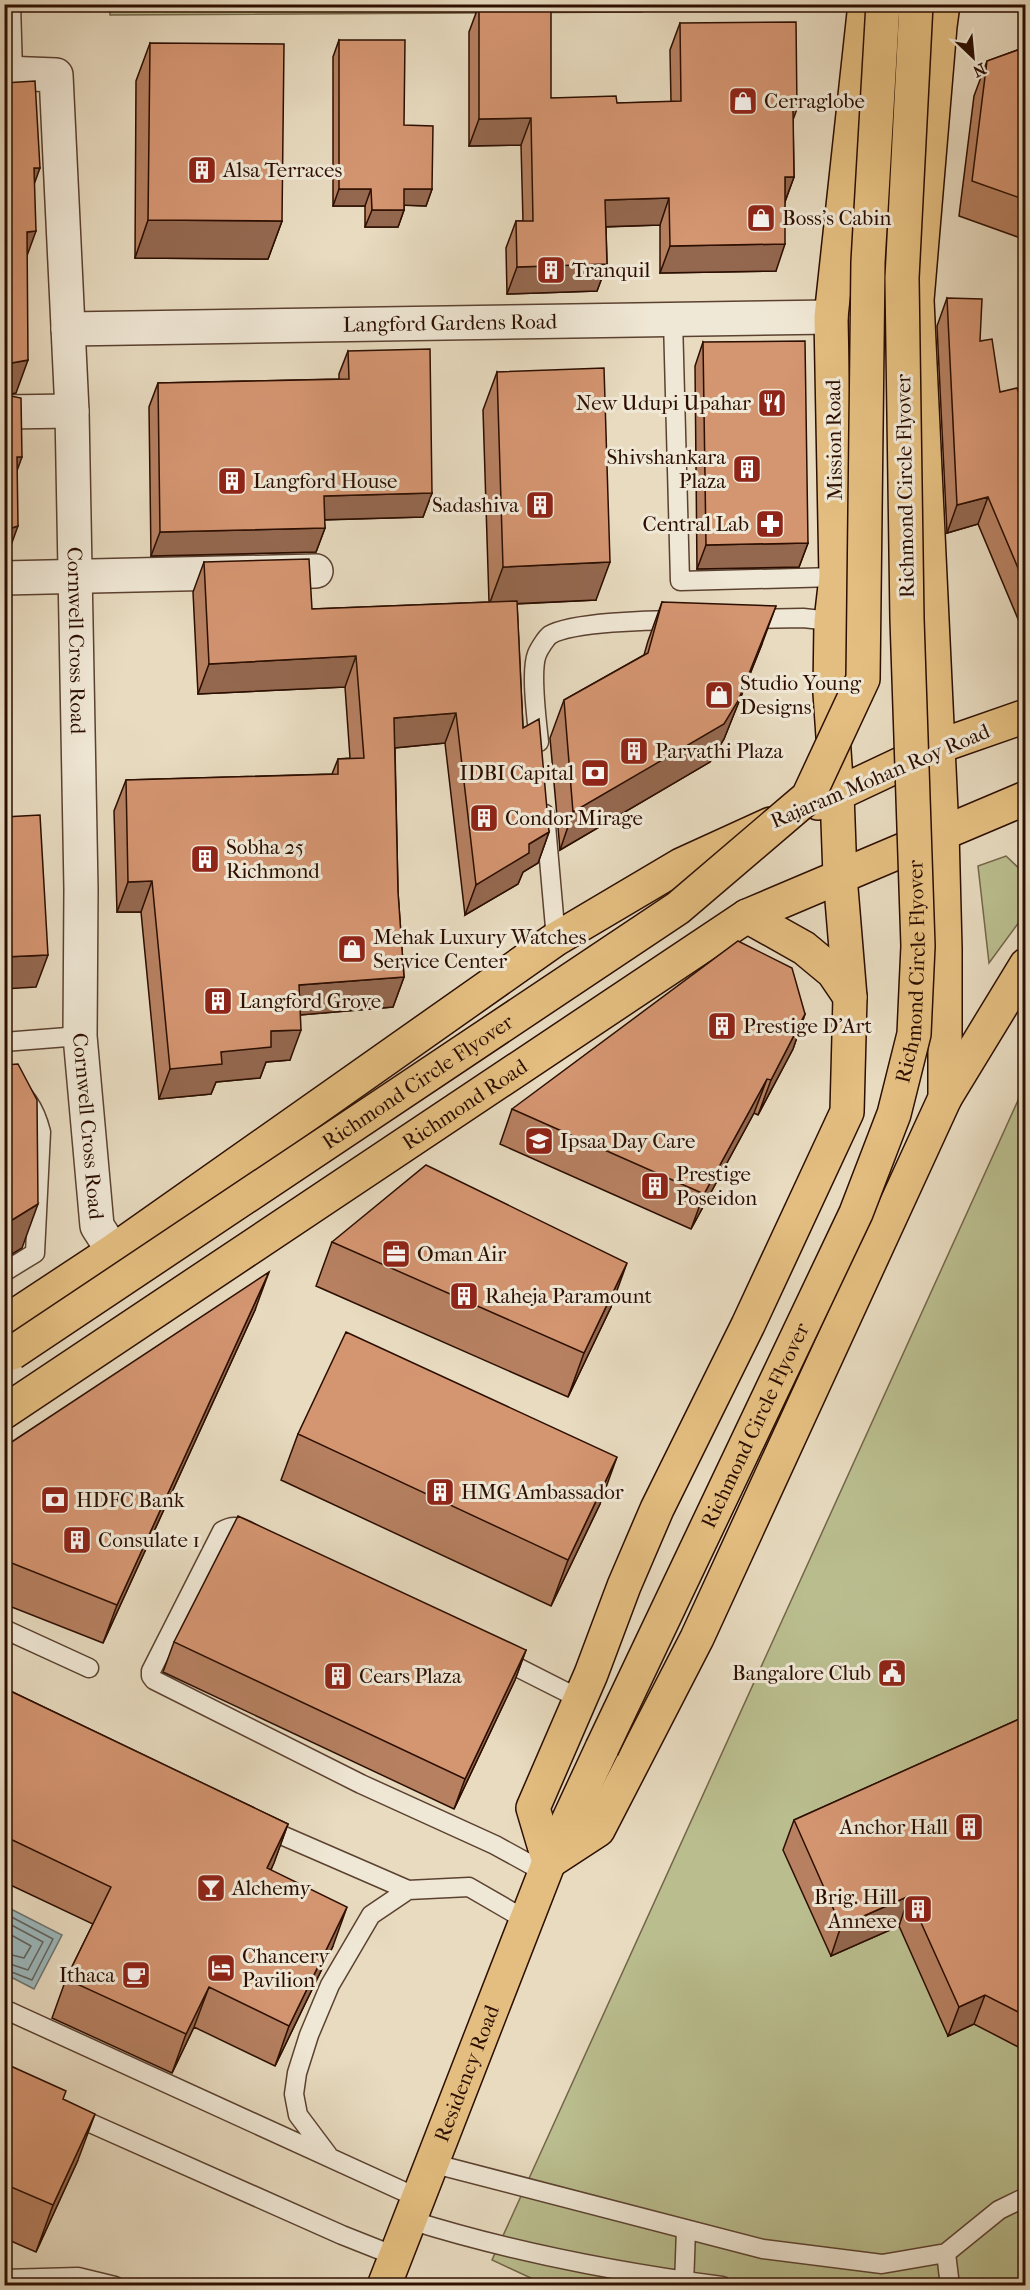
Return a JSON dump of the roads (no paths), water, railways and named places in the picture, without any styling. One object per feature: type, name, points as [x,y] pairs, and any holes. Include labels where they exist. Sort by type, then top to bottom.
[{"type":"main road","name":"Mission Road","points":[[547,1867],[533,1808],[657,1509],[748,1325],[847,1112],[850,998],[840,876],[830,693],[831,621],[836,577],[831,317],[865,4]]},
{"type":"main road","name":"Richmond Circle Flyover","points":[[4,1358],[678,908],[808,798],[862,679],[868,262],[883,4]]},
{"type":"main road","name":"Richmond Circle Flyover","points":[[547,1867],[856,1213],[894,1114],[914,1034],[918,946],[908,619],[902,278],[916,4]]},
{"type":"main road","points":[[943,4],[939,26],[917,300],[942,832],[945,1098]]},
{"type":"main road","name":"Rajaram Mohan Roy Road","points":[[556,939],[644,885],[736,839],[937,747],[1026,716]]},
{"type":"main road","name":"Richmond Road","points":[[4,1412],[747,916],[1026,798]]},
{"type":"main road","points":[[747,916],[804,948],[834,972],[850,998]]},
{"type":"main road","points":[[4,1323],[113,1251],[556,939]]},
{"type":"main road","points":[[547,1867],[598,1830],[697,1638],[945,1098],[1026,965]]},
{"type":"main road","name":"Residency Road","points":[[390,2271],[547,1867]]},
{"type":"street","name":"Cornwell Cross Road","points":[[9,72],[56,75],[72,411],[81,889],[81,1036],[97,1226],[113,1251]]},
{"type":"street","name":"Langford Gardens Road","points":[[68,329],[831,317]]},
{"type":"street","points":[[4,412],[72,411]]},
{"type":"street","points":[[4,578],[316,571]]},
{"type":"lane","points":[[9,72],[11,4]]},
{"type":"lane","points":[[673,320],[680,582],[836,577]]},
{"type":"lane","points":[[735,619],[803,618],[831,621]]},
{"type":"lane","points":[[540,757],[534,686],[536,655],[549,636],[564,630],[633,621],[701,620]]},
{"type":"lane","points":[[543,792],[556,939]]},
{"type":"lane","points":[[4,1042],[81,1036]]},
{"type":"lane","points":[[4,1079],[17,1087],[28,1099],[37,1114],[41,1132],[36,1253],[4,1272]]},
{"type":"lane","points":[[270,1542],[238,1526],[222,1531],[151,1671],[154,1680],[361,1784],[484,1841],[547,1867]]},
{"type":"lane","points":[[4,1629],[89,1668]]},
{"type":"lane","points":[[479,1648],[580,1699]]},
{"type":"lane","points":[[244,1820],[408,1890],[469,1887],[526,1920]]},
{"type":"lane","points":[[329,2156],[298,2115],[294,2094],[297,2073],[309,2035],[330,1985],[371,1915],[408,1890]]},
{"type":"lane","points":[[4,2009],[329,2156],[368,2176],[414,2209],[470,2238],[557,2259],[683,2283],[722,2286]]},
{"type":"lane","points":[[58,2109],[342,2235],[390,2271]]},
{"type":"lane","points":[[431,2163],[763,2249],[882,2264],[946,2253],[999,2210],[1026,2197]]},
{"type":"lane","points":[[683,2283],[686,2229]]},
{"type":"lane","points":[[946,2253],[950,2286]]},
{"type":"lane","points":[[4,2279],[78,2277],[115,2286]]},
{"type":"water","points":[[5,1906],[62,1935],[34,1989],[5,1974]]},
{"type":"place","name":"Cerraglobe","points":[[743,101]]},
{"type":"place","name":"Alsa Terraces","points":[[202,170]]},
{"type":"place","name":"Boss's Cabin","points":[[761,218]]},
{"type":"place","name":"Tranquil","points":[[551,270]]},
{"type":"place","name":"New Udupi Upahar","points":[[772,403]]},
{"type":"place","name":"Shivshankara Plaza","points":[[747,469]]},
{"type":"place","name":"Langford House","points":[[232,481]]},
{"type":"place","name":"Sadashiva","points":[[540,505]]},
{"type":"place","name":"Central Lab","points":[[770,524]]},
{"type":"place","name":"Studio Young Designs","points":[[719,695]]},
{"type":"place","name":"Parvathi Plaza","points":[[634,751]]},
{"type":"place","name":"IDBI Capital","points":[[595,773]]},
{"type":"place","name":"Condor Mirage","points":[[484,818]]},
{"type":"place","name":"Sobha 25 Richmond","points":[[205,859]]},
{"type":"place","name":"Mehak Luxury Watches Service Center","points":[[352,949]]},
{"type":"place","name":"Langford Grove","points":[[218,1001]]},
{"type":"place","name":"Prestige D'Art","points":[[722,1026]]},
{"type":"place","name":"Ipsaa Day Care","points":[[539,1141]]},
{"type":"place","name":"Prestige Poseidon","points":[[655,1186]]},
{"type":"place","name":"Oman Air","points":[[396,1254]]},
{"type":"place","name":"Raheja Paramount","points":[[464,1296]]},
{"type":"place","name":"HMG Ambassador","points":[[440,1492]]},
{"type":"place","name":"HDFC Bank","points":[[55,1500]]},
{"type":"place","name":"Consulate 1","points":[[77,1540]]},
{"type":"place","name":"Bangalore Club","points":[[892,1673]]},
{"type":"place","name":"Cears Plaza","points":[[338,1676]]},
{"type":"place","name":"Anchor Hall","points":[[969,1827]]},
{"type":"place","name":"Alchemy","points":[[211,1888]]},
{"type":"place","name":"Brig. Hill Annexe","points":[[918,1909]]},
{"type":"place","name":"Chancery Pavilion","points":[[221,1968]]},
{"type":"place","name":"Ithaca","points":[[136,1975]]}]
